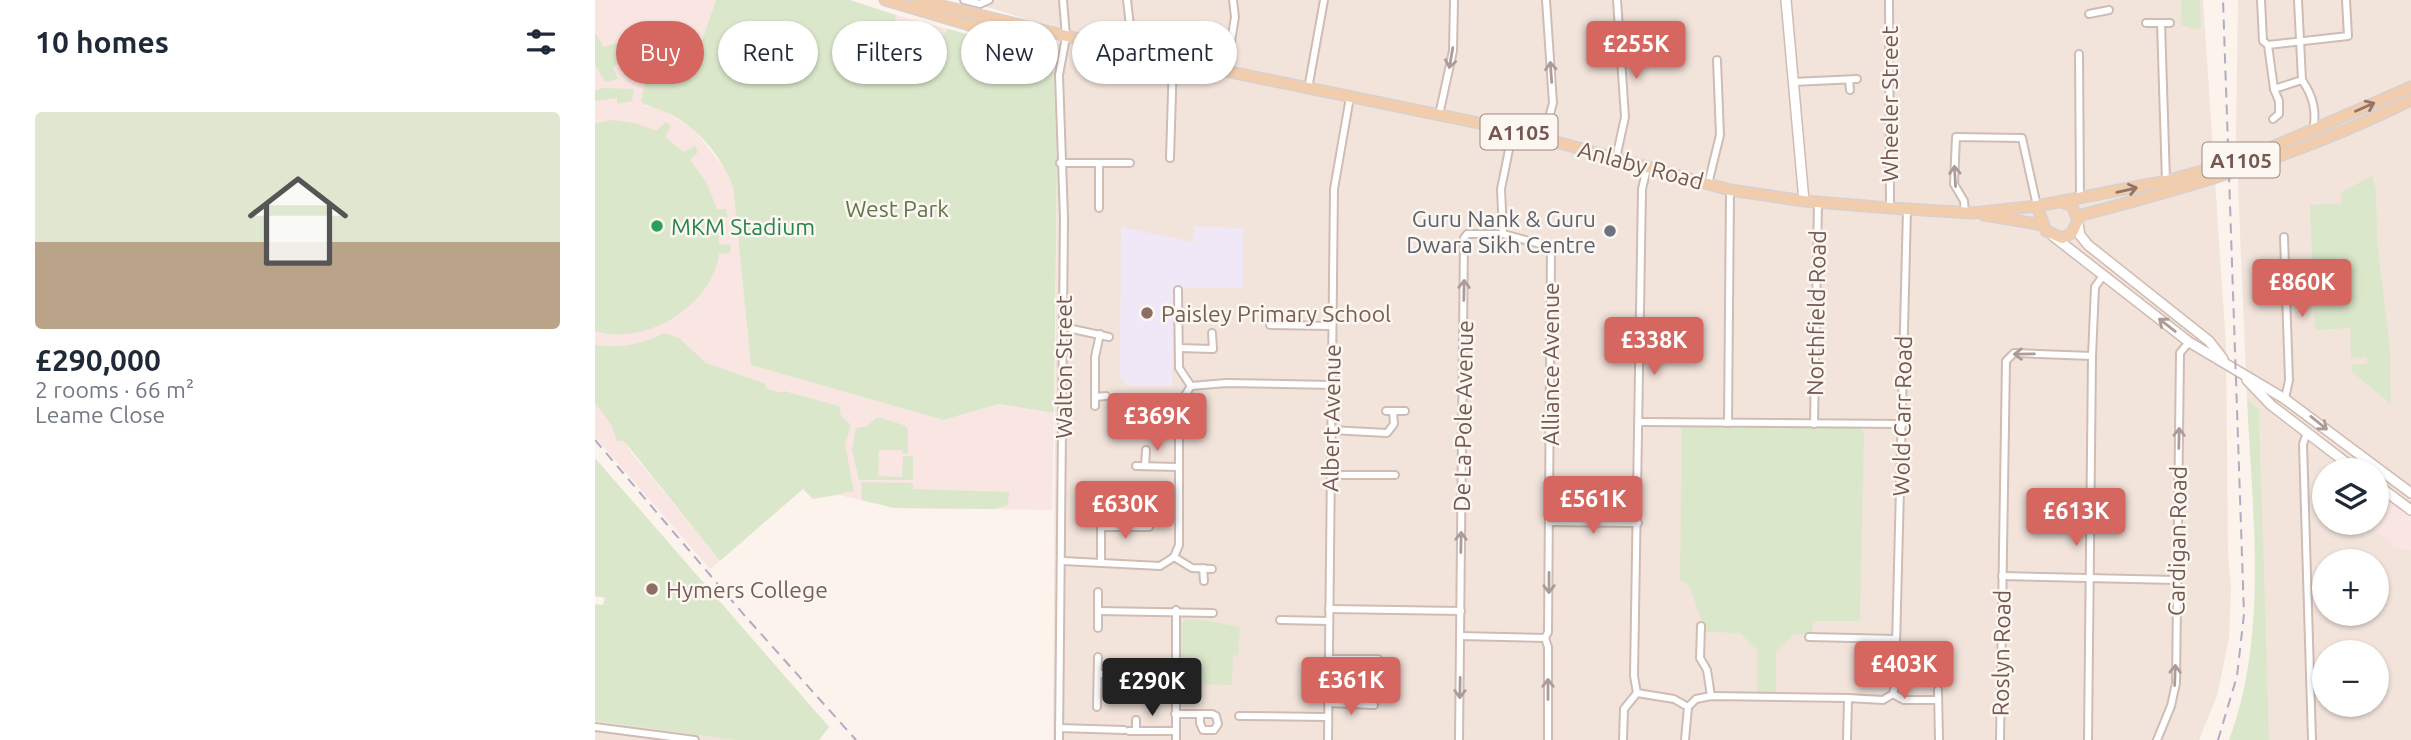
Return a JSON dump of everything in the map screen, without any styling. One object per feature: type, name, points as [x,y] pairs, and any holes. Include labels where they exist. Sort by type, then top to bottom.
[{"type":"main road","name":"Anlaby Road","points":[[885,0],[973,26],[1066,37]]},
{"type":"main road","name":"Anlaby Road","points":[[917,0],[1015,22],[1072,38]]},
{"type":"main road","points":[[1786,0],[1804,201]]},
{"type":"main road","name":"Anlaby Road","points":[[1237,73],[1513,130],[1730,190],[1804,201],[1969,213],[2043,225]]},
{"type":"main road","name":"A1105","points":[[2037,206],[2166,181],[2245,159],[2411,87]]},
{"type":"main road","name":"A1105","points":[[2053,236],[2067,236],[2078,220],[2248,169],[2306,148],[2411,100]]},
{"type":"main road","points":[[2043,225],[2043,215],[2057,202],[2072,206],[2080,235],[2088,245],[2209,341],[2225,361]]},
{"type":"main road","name":"Anlaby Road","points":[[1969,213],[2037,206]]},
{"type":"main road","points":[[2037,206],[2043,225],[2053,236],[2102,277],[2189,342],[2285,399],[2411,493]]},
{"type":"main road","points":[[2241,373],[2271,405],[2340,458]]},
{"type":"main road","points":[[2389,494],[2411,510]]},
{"type":"street","points":[[964,0],[973,4],[988,1]]},
{"type":"street","name":"Walton Street","points":[[1059,740],[1063,561],[1064,219],[1059,75],[1066,37],[1063,0]]},
{"type":"street","points":[[1127,0],[1129,21]]},
{"type":"street","points":[[1234,0],[1234,21]]},
{"type":"street","points":[[1308,89],[1324,0]]},
{"type":"street","points":[[1439,115],[1453,48],[1454,0]]},
{"type":"street","points":[[1543,139],[1553,103],[1546,0]]},
{"type":"street","points":[[1616,158],[1625,117],[1617,0]]},
{"type":"street","name":"Wheeler Street","points":[[1889,0],[1890,208]]},
{"type":"street","points":[[2099,0],[2099,10]]},
{"type":"street","points":[[2261,0],[2263,41],[2268,46],[2274,89],[2279,101],[2279,114],[2271,120]]},
{"type":"street","points":[[2298,0],[2302,80],[2309,91],[2316,115],[2312,131]]},
{"type":"street","points":[[2268,46],[2299,40],[2348,36],[2346,0]]},
{"type":"street","points":[[2089,14],[2109,10]]},
{"type":"street","points":[[2146,23],[2170,23]]},
{"type":"street","points":[[2161,23],[2166,181]]},
{"type":"street","points":[[2079,54],[2080,199]]},
{"type":"street","points":[[1708,184],[1720,135],[1717,60]]},
{"type":"street","points":[[1793,82],[1853,80],[1850,90]]},
{"type":"street","points":[[2274,89],[2302,80]]},
{"type":"street","points":[[1170,158],[1172,84]]},
{"type":"street","name":"Albert Avenue","points":[[1328,740],[1335,174],[1350,97]]},
{"type":"street","points":[[2316,115],[2329,123]]},
{"type":"street","points":[[1503,234],[1501,189],[1513,130]]},
{"type":"street","points":[[1969,213],[1954,184],[1956,137],[2022,138],[2037,206]]},
{"type":"street","points":[[1061,163],[1130,163]]},
{"type":"street","points":[[1099,163],[1099,208]]},
{"type":"street","points":[[1637,693],[1634,676],[1642,189],[1647,167]]},
{"type":"street","points":[[1728,423],[1730,190]]},
{"type":"street","name":"Northfield Road","points":[[1814,424],[1818,202]]},
{"type":"street","name":"Wold Carr Road","points":[[1892,694],[1899,624],[1907,209]]},
{"type":"street","name":"De La Pole Avenue","points":[[1459,740],[1464,238],[1467,234],[1503,234]]},
{"type":"street","name":"Alliance Avenue","points":[[1503,234],[1551,247],[1549,632],[1545,638],[1548,647],[1548,740]]},
{"type":"street","points":[[2284,237],[2289,368],[2285,399]]},
{"type":"street","points":[[2088,740],[2092,356],[2095,287],[2102,277]]},
{"type":"street","points":[[1178,290],[1179,368],[1191,386]]},
{"type":"street","points":[[1270,325],[1332,326]]},
{"type":"street","points":[[1063,327],[1109,337]]},
{"type":"street","points":[[1179,348],[1213,349],[1212,333]]},
{"type":"street","points":[[1095,407],[1095,357],[1100,334]]},
{"type":"street","name":"Cardigan Road","points":[[2157,740],[2171,706],[2176,683],[2180,353],[2189,342]]},
{"type":"street","name":"Roslyn Road","points":[[2000,740],[2006,361],[2014,353],[2092,356]]},
{"type":"street","points":[[1063,561],[1160,566],[1174,557],[1179,545],[1178,405],[1191,386],[1214,383],[1332,385]]},
{"type":"street","points":[[1095,397],[1106,397]]},
{"type":"street","points":[[1331,430],[1387,433],[1394,424],[1390,411],[1405,411]]},
{"type":"street","points":[[1640,422],[1903,424]]},
{"type":"street","points":[[2307,433],[2304,444],[2305,595],[2312,740]]},
{"type":"street","points":[[1145,466],[1146,450]]},
{"type":"street","points":[[1136,466],[1178,467]]},
{"type":"street","points":[[1331,475],[1395,475]]},
{"type":"street","points":[[1101,518],[1101,563]]},
{"type":"street","points":[[1549,522],[1638,523]]},
{"type":"street","points":[[1102,527],[1149,527]]},
{"type":"street","points":[[1174,557],[1192,568],[1212,569]]},
{"type":"street","points":[[1203,568],[1203,581]]},
{"type":"street","points":[[2002,576],[2176,580]]},
{"type":"street","points":[[1098,592],[1098,628]]},
{"type":"street","points":[[1329,609],[1461,611]]},
{"type":"street","points":[[1098,611],[1176,610],[1213,613]]},
{"type":"street","points":[[1175,740],[1176,610]]},
{"type":"street","points":[[1288,610],[1284,620],[1329,621]]},
{"type":"street","points":[[1701,626],[1700,658],[1707,670],[1711,696]]},
{"type":"street","points":[[1460,636],[1545,638]]},
{"type":"street","points":[[1809,637],[1896,639]]},
{"type":"street","points":[[1097,707],[1098,657]]},
{"type":"street","points":[[1329,659],[1378,659]]},
{"type":"street","points":[[1098,674],[1145,675],[1159,681],[1176,682]]},
{"type":"street","points":[[1938,690],[1939,740]]},
{"type":"street","points":[[1637,693],[1674,699],[1688,707]]},
{"type":"street","points":[[1623,740],[1624,709],[1637,693]]},
{"type":"street","points":[[1685,740],[1688,707],[1696,699],[1711,696],[1883,700],[1892,694],[1904,700],[1938,701]]},
{"type":"street","points":[[1847,740],[1848,698]]},
{"type":"street","points":[[1328,703],[1374,705]]},
{"type":"street","points":[[1175,713],[1200,714]]},
{"type":"street","points":[[1239,716],[1328,717]]},
{"type":"street","points":[[1130,731],[1136,720]]},
{"type":"street","points":[[595,727],[695,740]]},
{"type":"street","points":[[1059,728],[1175,732]]},
{"type":"shaded area","points":[[595,0],[716,0],[704,35],[704,21],[616,21],[616,84],[676,84],[645,103],[645,106],[661,109],[695,131],[728,173],[733,187],[751,365],[943,420],[999,404],[1054,413],[1052,510],[894,508],[839,495],[813,499],[803,488],[627,447],[720,561],[710,569],[595,437]]},
{"type":"shaded area","points":[[965,0],[2203,0],[2226,346],[2228,554],[2231,588],[2229,638],[2217,696],[2199,740],[1053,740],[1057,161],[1054,84],[1058,84],[1058,42],[1061,30],[1058,29],[1058,21],[1032,21]]},
{"type":"shaded area","points":[[2238,0],[2411,0],[2411,740],[2269,740],[2259,409],[2247,399],[2236,133]]},
{"type":"shaded area","points":[[896,15],[918,21],[895,21]]},
{"type":"shaded area","name":"Paisley Primary School","points":[[1194,226],[1243,228],[1243,288],[1174,288],[1172,386],[1127,386],[1120,377],[1121,227],[1193,242]]},
{"type":"shaded area","points":[[2389,499],[2411,515],[2411,550],[2393,548],[2381,535],[2389,535]]},
{"type":"shaded area","points":[[595,721],[734,740],[595,740]]},
{"type":"green space","name":"West Park","points":[[716,0],[850,0],[896,15],[895,21],[832,21],[832,84],[947,84],[948,29],[961,33],[961,84],[1054,84],[1057,161],[1054,413],[999,404],[943,420],[751,365],[733,187],[723,165],[700,136],[681,120],[641,102],[645,84],[704,84],[704,35]]},
{"type":"green space","points":[[2182,0],[2200,0],[2201,27],[2198,30],[2181,25]]},
{"type":"green space","points":[[595,32],[604,47],[616,43],[616,65],[613,67],[616,79],[605,82],[595,65]]},
{"type":"green space","points":[[634,89],[632,101],[617,104],[617,98],[595,101],[595,90]]},
{"type":"green space","name":"MKM Stadium","points":[[612,120],[635,123],[656,131],[666,122],[671,126],[665,137],[683,152],[695,146],[698,152],[690,160],[706,182],[717,209],[726,209],[728,217],[718,220],[719,244],[731,245],[730,253],[719,254],[714,273],[704,290],[690,305],[673,318],[634,333],[595,331],[595,123]]},
{"type":"green space","points":[[2372,176],[2376,190],[2377,242],[2390,349],[2391,404],[2352,372],[2351,365],[2367,363],[2367,357],[2351,358],[2350,328],[2315,330],[2310,205],[2341,203],[2341,192]]},
{"type":"green space","points":[[664,333],[679,338],[706,363],[766,384],[765,388],[839,406],[841,416],[851,425],[845,445],[854,491],[813,499],[803,489],[720,561],[624,441],[617,441],[611,424],[595,403],[595,345],[631,345]]},
{"type":"green space","points":[[2247,399],[2259,409],[2269,740],[2229,740],[2241,699],[2254,615],[2254,528]]},
{"type":"green space","points":[[878,417],[906,426],[908,453],[903,453],[902,450],[879,450],[878,476],[902,477],[903,456],[913,456],[913,480],[859,480],[852,449],[856,428],[867,426]]},
{"type":"green space","points":[[1682,426],[1860,428],[1864,432],[1860,621],[1813,621],[1812,634],[1794,634],[1776,651],[1776,693],[1757,693],[1757,650],[1740,633],[1706,632],[1688,583],[1680,580]]},
{"type":"green space","name":"Hymers College","points":[[595,458],[829,727],[819,740],[734,740],[595,721],[595,604],[603,605],[605,598],[595,596]]},
{"type":"green space","points":[[861,482],[913,483],[913,489],[1009,492],[1008,505],[995,509],[894,508],[862,500]]},
{"type":"green space","points":[[1186,619],[1240,627],[1238,655],[1233,656],[1232,685],[1181,684],[1181,623]]},
{"type":"railway","points":[[2218,740],[2237,676],[2244,614],[2223,0]]},
{"type":"railway","points":[[595,440],[745,616],[856,740]]},
{"type":"place","name":"MKM Stadium","points":[[657,226]]},
{"type":"place","name":"Guru Nank & Guru Dwara Sikh Centre","points":[[1610,231]]},
{"type":"place","name":"Paisley Primary School","points":[[1147,313]]},
{"type":"place","name":"Hymers College","points":[[652,589]]}]
